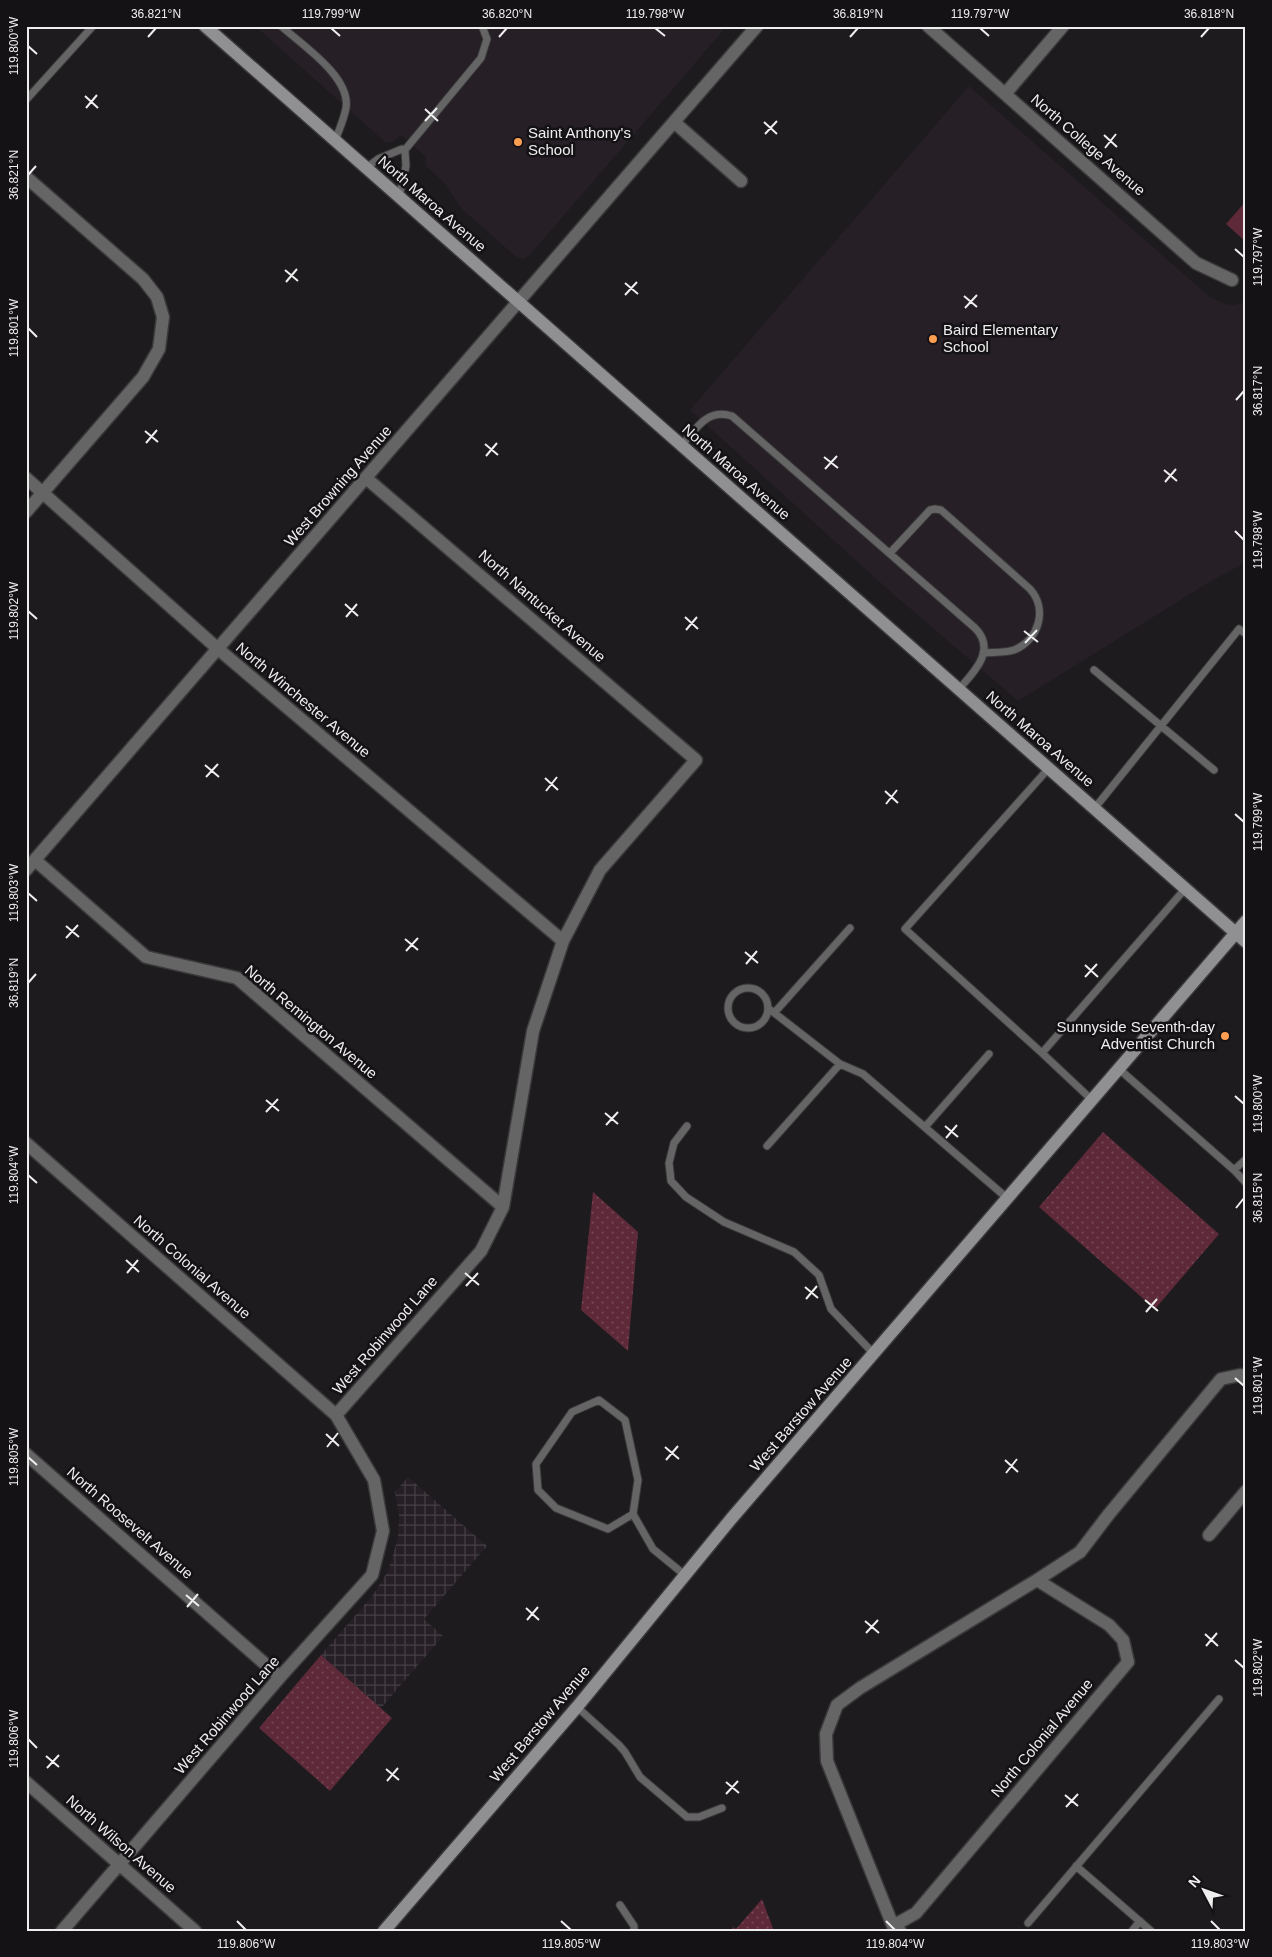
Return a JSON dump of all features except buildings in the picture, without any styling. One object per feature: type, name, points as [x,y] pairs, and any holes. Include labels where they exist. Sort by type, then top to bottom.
[{"type":"main road","name":"North Maroa Avenue","points":[[205,26],[1246,942]]},
{"type":"main road","name":"West Barstow Avenue","points":[[384,1931],[577,1707],[732,1520],[1246,921]]},
{"type":"street","name":"West Browning Avenue","points":[[26,870],[758,26]]},
{"type":"street","name":"North College Avenue","points":[[928,26],[1196,262],[1232,280]]},
{"type":"street","points":[[1005,94],[1062,26]]},
{"type":"street","points":[[674,122],[742,181]]},
{"type":"street","points":[[26,177],[143,279],[157,297],[163,317],[159,349],[142,377],[26,512]]},
{"type":"street","name":"North Winchester Avenue","points":[[26,478],[217,648],[563,941]]},
{"type":"street","name":"North Nantucket Avenue","points":[[366,478],[696,760]]},
{"type":"street","name":"West Robinwood Lane","points":[[62,1931],[280,1677],[372,1574],[383,1531],[374,1480],[336,1415],[482,1251],[503,1207],[532,1031],[563,941],[600,870],[696,760]]},
{"type":"street","name":"North Remington Avenue","points":[[35,860],[146,957],[237,978],[503,1207]]},
{"type":"street","name":"North Colonial Avenue","points":[[26,1143],[336,1415]]},
{"type":"street","name":"North Colonial Avenue","points":[[1037,1580],[1109,1625],[1123,1640],[1128,1662],[916,1913],[896,1928],[827,1761],[826,1734],[837,1705],[860,1688],[1080,1552],[1109,1514],[1221,1379],[1243,1377]]},
{"type":"street","name":"North Roosevelt Avenue","points":[[26,1454],[280,1677]]},
{"type":"street","points":[[1209,1535],[1246,1492]]},
{"type":"street","name":"North Wilson Avenue","points":[[26,1782],[195,1931]]},
{"type":"lane","points":[[26,100],[93,26]]},
{"type":"lane","points":[[281,26],[329,68],[340,82],[346,98],[346,108],[335,141]]},
{"type":"lane","points":[[399,197],[406,166],[404,150],[481,58],[487,39],[482,26]]},
{"type":"lane","points":[[366,168],[394,151],[404,150]]},
{"type":"lane","points":[[682,445],[706,418],[718,414],[732,416],[890,553],[980,633],[983,653],[980,665],[959,690]]},
{"type":"lane","points":[[890,553],[930,510],[941,510],[1030,589],[1035,595],[1040,609],[1033,634],[1014,650],[983,653]]},
{"type":"lane","points":[[1094,809],[1239,629],[1246,634]]},
{"type":"lane","points":[[1094,670],[1214,770]]},
{"type":"lane","points":[[1048,768],[905,929],[1092,1100]]},
{"type":"lane","points":[[1042,1054],[1185,889]]},
{"type":"lane","points":[[775,1012],[850,928]]},
{"type":"lane","points":[[746,988],[759,991],[767,1001],[768,1008],[768,1014],[759,1025],[747,1029],[735,1024],[728,1012],[728,1006],[734,994],[746,988]]},
{"type":"lane","points":[[768,1008],[840,1064],[863,1074],[1007,1198]]},
{"type":"lane","points":[[925,1126],[989,1054]]},
{"type":"lane","points":[[767,1146],[840,1064]]},
{"type":"lane","points":[[1119,1069],[1234,1170],[1246,1183]]},
{"type":"lane","points":[[687,1126],[674,1143],[669,1163],[671,1181],[686,1197],[724,1222],[794,1252],[819,1275],[831,1310],[874,1354]]},
{"type":"lane","points":[[1234,1170],[1246,1159]]},
{"type":"lane","points":[[633,1514],[608,1529],[556,1508],[538,1490],[536,1464],[572,1412],[599,1400],[625,1420],[638,1480],[633,1514],[653,1549],[686,1576]]},
{"type":"lane","points":[[1028,1923],[1219,1699]]},
{"type":"lane","points":[[577,1707],[619,1745],[640,1777],[687,1817],[699,1817],[722,1808]]},
{"type":"lane","points":[[1076,1866],[1151,1931]]},
{"type":"lane","points":[[620,1905],[634,1926],[634,1931]]},
{"type":"lane","points":[[1132,1931],[1140,1921]]},
{"type":"shaded area","name":"Saint Anthony's School","points":[[255,26],[727,26],[530,255],[523,259],[515,256],[462,209],[445,184],[426,166],[426,157],[401,135],[393,142],[385,142]]},
{"type":"shaded area","points":[[969,86],[1210,297],[1232,305],[1246,302],[1246,562],[1208,583],[1018,701],[894,595],[690,410]]},
{"type":"shaded area","points":[[1246,201],[1246,242],[1226,224]]},
{"type":"shaded area","points":[[1103,1132],[1219,1234],[1155,1309],[1039,1207]]},
{"type":"shaded area","points":[[593,1192],[638,1232],[628,1351],[581,1310]]},
{"type":"shaded area","points":[[408,1477],[487,1546],[424,1619],[443,1636],[381,1708],[321,1655],[373,1595],[388,1571],[398,1538],[399,1515],[395,1492]]},
{"type":"shaded area","points":[[321,1655],[392,1718],[330,1791],[259,1728]]},
{"type":"shaded area","points":[[762,1899],[774,1931],[731,1931],[733,1927],[736,1929]]},
{"type":"place","name":"Saint Anthony's School","points":[[518,142]]},
{"type":"place","name":"Baird Elementary School","points":[[933,339]]},
{"type":"place","name":"Sunnyside Seventh-day Adventist Church","points":[[1225,1036]]}]
